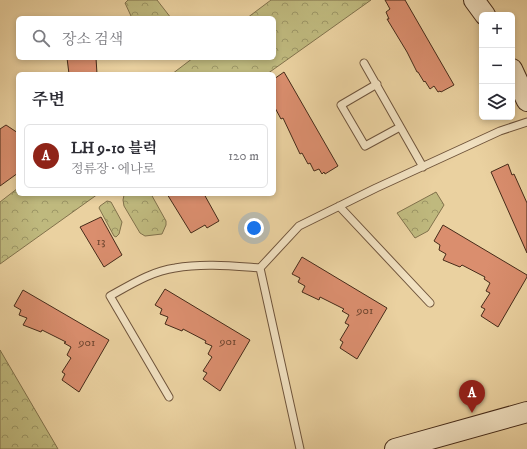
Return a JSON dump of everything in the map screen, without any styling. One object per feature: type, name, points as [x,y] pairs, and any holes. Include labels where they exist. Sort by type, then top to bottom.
[{"type":"street","points":[[474,0],[483,12]]},
{"type":"street","points":[[515,75],[527,101]]},
{"type":"street","points":[[396,449],[527,412]]},
{"type":"lane","points":[[364,63],[423,167]]},
{"type":"lane","points":[[376,84],[341,105],[365,146],[400,127]]},
{"type":"lane","points":[[260,268],[299,226],[376,188],[500,131],[527,122]]},
{"type":"lane","points":[[339,206],[430,303]]},
{"type":"lane","points":[[168,397],[110,296],[142,279],[174,268],[211,264],[260,268]]},
{"type":"lane","points":[[260,268],[300,449]]},
{"type":"green space","points":[[128,0],[157,0],[169,16],[131,16],[125,3]]},
{"type":"green space","points":[[271,0],[371,0],[270,72],[175,72],[190,60],[276,60],[276,16],[250,16]]},
{"type":"green space","points":[[16,190],[16,196],[95,196],[0,264],[0,202]]},
{"type":"green space","points":[[436,192],[444,205],[428,231],[415,238],[397,213]]},
{"type":"green space","points":[[124,196],[152,196],[166,221],[162,234],[145,236],[140,233],[124,206]]},
{"type":"green space","points":[[107,201],[111,202],[122,222],[119,234],[116,237],[114,236],[99,208]]},
{"type":"green space","points":[[0,350],[58,449],[0,449]]},
{"type":"building","points":[[385,0],[405,0],[454,85],[441,92],[438,92],[434,86],[430,89],[425,81],[424,82],[387,19],[389,19],[386,12],[390,9]]},
{"type":"building","points":[[67,60],[96,60],[97,72],[69,72]]},
{"type":"building","points":[[284,72],[338,166],[325,174],[324,172],[322,174],[319,169],[314,171],[302,153],[300,154],[283,118],[281,119],[276,110],[276,78]]},
{"type":"building","points":[[6,125],[16,132],[16,174],[0,186],[0,129]]},
{"type":"building","points":[[508,164],[512,175],[514,174],[527,203],[527,253],[491,172]]},
{"type":"building","points":[[168,196],[205,196],[219,221],[207,228],[205,225],[191,233]]},
{"type":"building","points":[[101,217],[122,255],[104,267],[80,227]]},
{"type":"building","points":[[443,225],[527,275],[498,327],[481,316],[485,309],[481,307],[490,293],[486,291],[490,283],[484,279],[485,277],[462,265],[460,267],[443,260],[446,254],[439,250],[440,245],[434,241]]},
{"type":"building","points":[[302,257],[387,308],[357,359],[340,348],[343,342],[340,340],[349,325],[345,323],[349,315],[342,311],[344,309],[320,297],[319,300],[302,292],[305,286],[298,282],[300,278],[292,274]]},
{"type":"building","points":[[165,289],[250,340],[220,391],[203,379],[207,373],[203,371],[212,357],[208,354],[212,346],[205,343],[206,341],[183,329],[182,331],[165,324],[168,317],[160,314],[162,309],[155,305]]},
{"type":"building","points":[[23,290],[109,340],[79,392],[62,380],[65,374],[62,372],[71,358],[67,355],[71,347],[64,343],[66,342],[42,330],[41,332],[23,325],[27,318],[19,315],[21,310],[14,306]]},
{"type":"place","name":"LH 9-10 블럭","points":[[472,413]]}]
